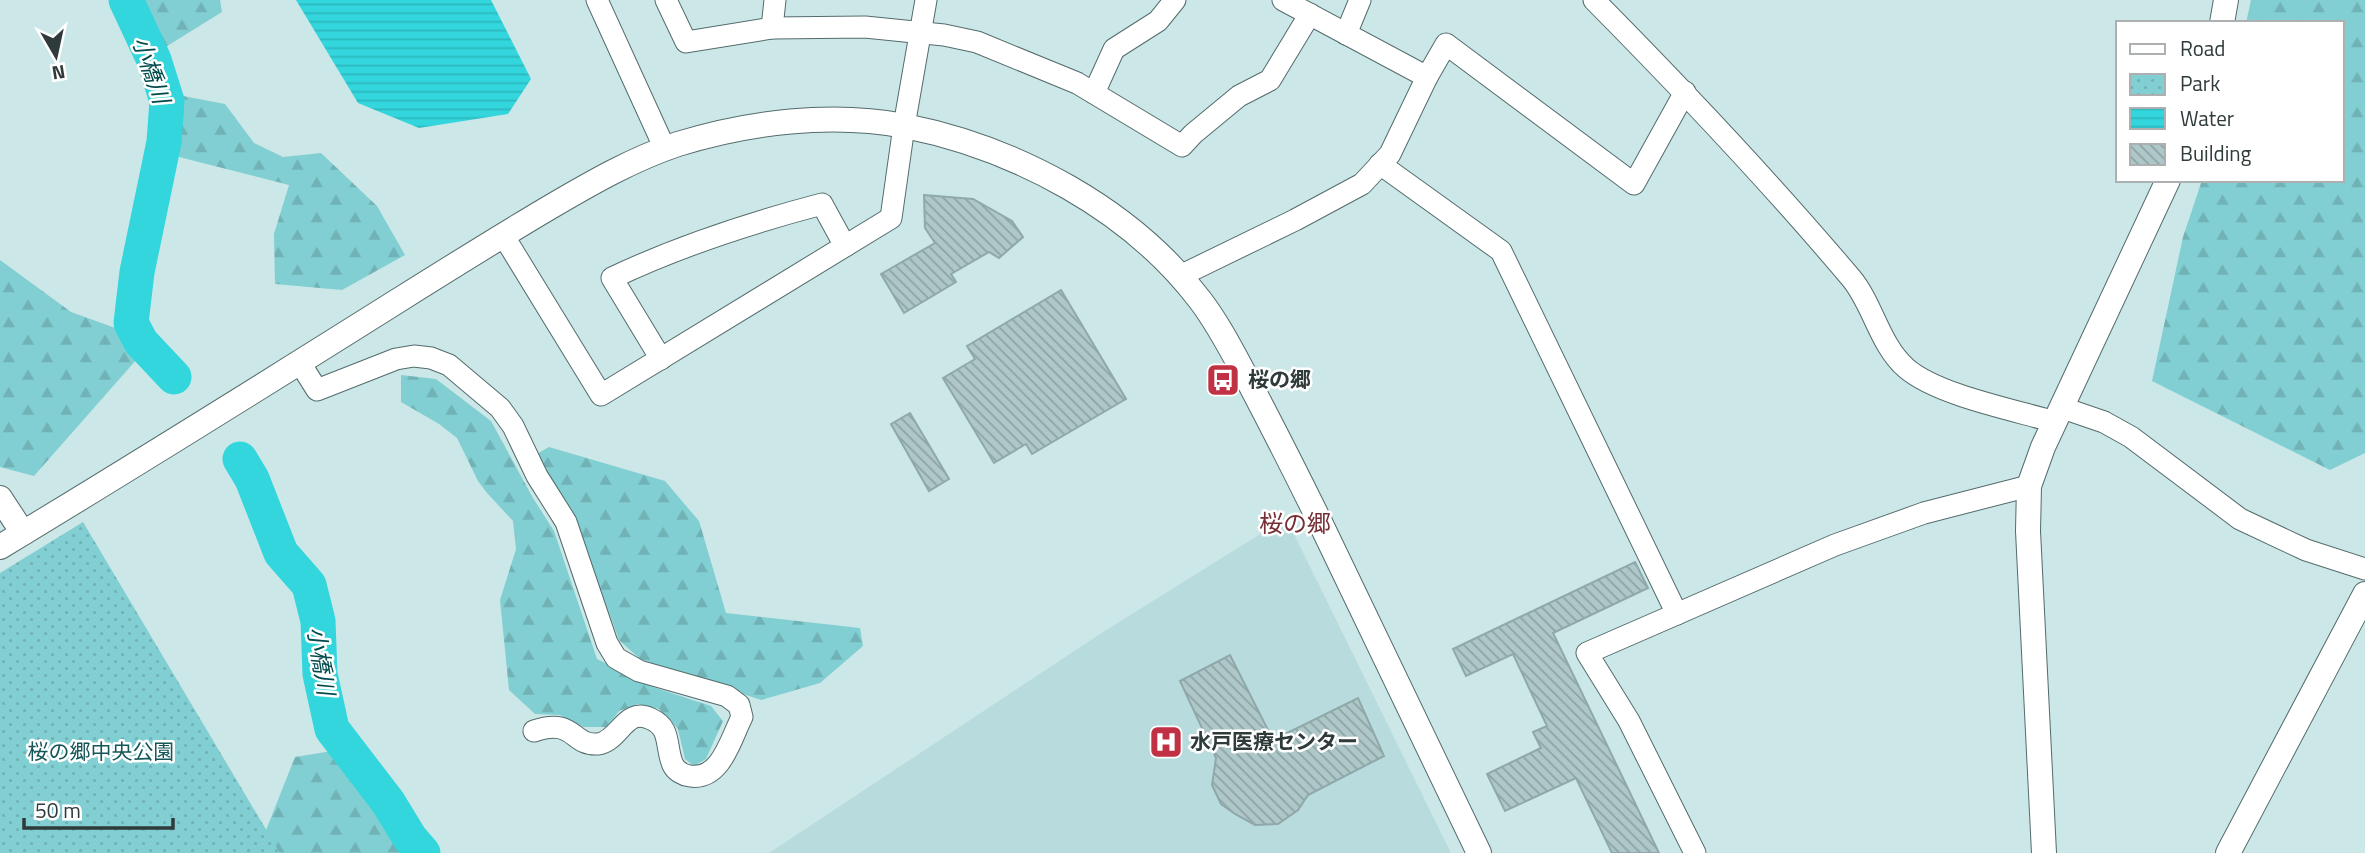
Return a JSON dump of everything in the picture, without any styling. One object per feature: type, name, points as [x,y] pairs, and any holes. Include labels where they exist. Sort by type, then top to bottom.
[{"type":"street","points":[[597,0],[665,149]]},
{"type":"street","points":[[666,0],[686,42],[772,28],[865,27],[921,32],[977,42],[1077,83],[1182,146],[1239,96],[1269,80],[1310,15]]},
{"type":"street","points":[[772,28],[775,0]]},
{"type":"street","points":[[503,234],[601,394],[891,218],[926,0]]},
{"type":"street","points":[[1094,93],[1114,50],[1158,21],[1175,0]]},
{"type":"street","points":[[1283,0],[1427,77]]},
{"type":"street","points":[[1346,34],[1360,0]]},
{"type":"street","points":[[1594,0],[1746,157],[1854,281],[1887,345],[1905,367],[1924,381],[1949,391],[2104,422],[2131,437],[2240,519],[2306,550],[2365,569]]},
{"type":"street","points":[[2222,21],[2226,0]]},
{"type":"street","points":[[1180,276],[1362,184],[1390,154],[1446,44],[1634,184],[1685,92]]},
{"type":"street","points":[[0,547],[300,363],[503,234],[608,173],[645,156],[716,134],[791,122],[824,120],[904,126],[967,143],[1016,161],[1055,180],[1106,211],[1154,249],[1202,303],[1227,342],[1288,457],[1479,853]]},
{"type":"street","points":[[1380,164],[1502,251],[1676,614]]},
{"type":"street","points":[[2044,853],[2028,531],[2029,486],[2043,447],[2167,182]]},
{"type":"street","points":[[661,359],[612,278],[640,264],[766,218],[822,204],[845,246]]},
{"type":"street","points":[[300,363],[317,390],[396,359],[414,356],[431,358],[449,365],[500,408],[513,426],[537,475],[566,522],[607,643],[616,658],[639,671],[727,696],[739,705],[742,717],[716,767],[698,777],[687,776],[677,770],[670,756],[666,731],[651,718],[632,718],[623,724],[613,737],[595,744],[583,741],[559,726],[534,731]]},
{"type":"street","points":[[1695,853],[1629,722],[1587,653],[1848,540],[1924,513],[2029,486]]},
{"type":"street","points":[[0,498],[23,533]]},
{"type":"street","points":[[2228,853],[2365,594]]},
{"type":"shaded area","name":"水戸医療センター","points":[[1286,518],[1451,853],[769,853],[1103,632]]},
{"type":"green space","points":[[136,0],[220,0],[222,12],[164,48]]},
{"type":"green space","points":[[2251,0],[2365,0],[2365,453],[2330,470],[2152,381],[2183,237],[2201,182],[2344,182],[2344,21],[2246,21]]},
{"type":"green space","points":[[178,95],[225,104],[254,143],[283,157],[321,153],[377,206],[405,255],[342,290],[275,284],[274,234],[289,185],[179,157]]},
{"type":"green space","points":[[0,260],[71,312],[118,329],[137,359],[34,476],[0,467]]},
{"type":"green space","points":[[401,375],[436,379],[491,421],[554,531],[597,659],[653,687],[711,706],[723,721],[706,759],[694,766],[685,759],[678,729],[659,709],[638,704],[619,711],[607,727],[583,727],[560,715],[535,714],[509,690],[500,600],[516,549],[513,521],[478,481],[457,438],[401,402]]},
{"type":"green space","points":[[549,447],[665,481],[699,521],[726,613],[860,628],[863,646],[820,683],[761,700],[640,659],[619,640],[573,514],[535,455]]},
{"type":"green space","name":"桜の郷中央公園","points":[[83,522],[280,853],[0,853],[0,573]]},
{"type":"green space","points":[[332,751],[412,853],[257,853],[295,757]]},
{"type":"water","points":[[296,0],[491,0],[531,79],[508,114],[419,128],[358,103]]},
{"type":"building","points":[[924,195],[973,199],[1012,221],[1023,237],[999,258],[989,252],[951,274],[956,282],[904,313],[881,274],[935,243],[925,228]]},
{"type":"building","points":[[1061,290],[1126,399],[1032,454],[1026,444],[994,463],[943,378],[975,359],[967,346]]},
{"type":"building","points":[[910,413],[949,479],[929,491],[891,424]]},
{"type":"building","points":[[1635,562],[1648,588],[1553,633],[1659,853],[1612,853],[1576,778],[1505,811],[1487,774],[1541,748],[1533,732],[1547,726],[1513,654],[1466,676],[1453,649]]},
{"type":"building","points":[[1230,655],[1273,740],[1358,698],[1384,756],[1308,795],[1298,810],[1278,824],[1255,825],[1235,814],[1221,804],[1212,785],[1216,758],[1180,681]]},
{"type":"waterway","name":"小橋川","points":[[126,0],[154,60],[167,101],[164,142],[137,272],[131,323],[141,342],[174,377]]},
{"type":"waterway","name":"小橋川","points":[[240,459],[252,479],[281,553],[309,585],[318,621],[320,674],[332,729],[423,853]]},
{"type":"place","name":"桜の郷","points":[[1223,380]]},
{"type":"place","name":"水戸医療センター","points":[[1166,742]]},
{"type":"district","name":"桜の郷","points":[[1295,524]]}]
